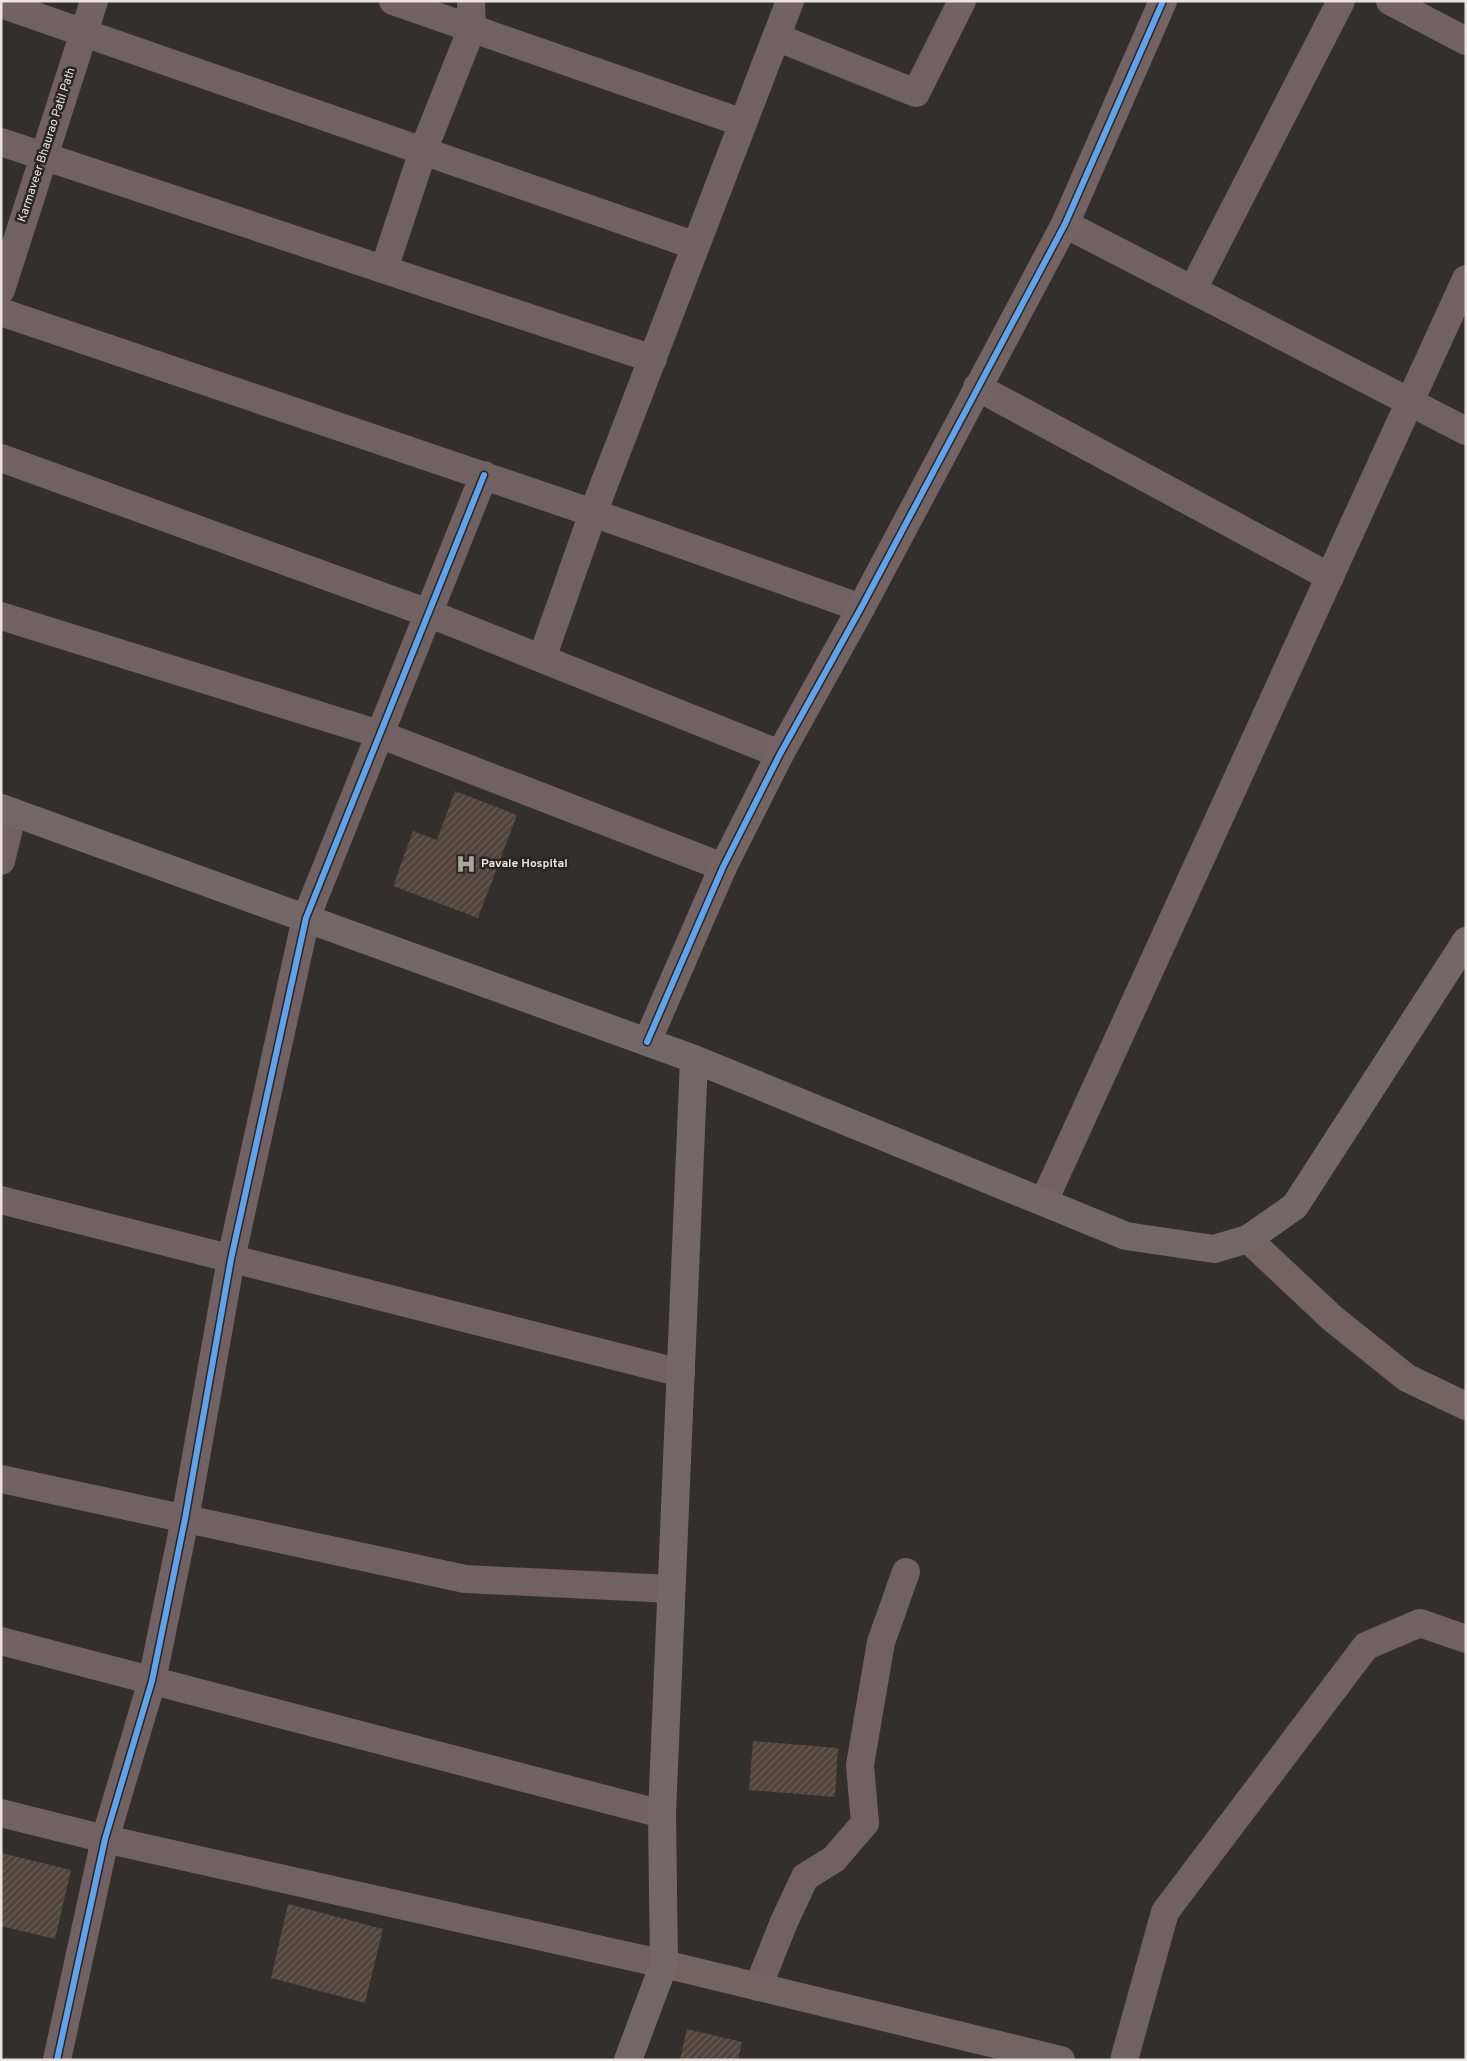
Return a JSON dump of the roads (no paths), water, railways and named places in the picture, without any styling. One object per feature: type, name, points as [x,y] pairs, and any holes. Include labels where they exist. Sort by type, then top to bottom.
[{"type":"highway","points":[[7,810],[647,1042],[1044,1201],[1126,1236],[1214,1249],[1248,1240],[1294,1206],[1466,941]]},
{"type":"highway","points":[[628,2060],[664,1964],[662,1814],[694,1060]]},
{"type":"street","name":"Karmaveer Bhaurao Patil Path","points":[[1,290],[94,1]]},
{"type":"street","points":[[393,1],[743,123]]},
{"type":"street","points":[[384,269],[423,151],[472,28],[471,1]]},
{"type":"street","points":[[776,37],[916,93],[962,1]]},
{"type":"street","points":[[647,1042],[723,866],[780,754],[1065,224],[1163,1]]},
{"type":"street","points":[[1193,289],[1341,1]]},
{"type":"street","points":[[1390,1],[1466,40]]},
{"type":"street","points":[[542,658],[593,513],[776,37],[787,2]]},
{"type":"street","points":[[1,4],[696,246]]},
{"type":"street","points":[[1,142],[653,359]]},
{"type":"street","points":[[1065,224],[1466,431]]},
{"type":"street","points":[[1044,1201],[1466,279]]},
{"type":"street","points":[[1,312],[593,513],[860,608]]},
{"type":"street","points":[[977,387],[1330,577]]},
{"type":"street","points":[[1,458],[428,613],[780,754]]},
{"type":"street","points":[[57,2060],[105,1839],[152,1681],[185,1519],[232,1259],[306,918],[484,476]]},
{"type":"street","points":[[1,616],[379,734],[723,866]]},
{"type":"street","points":[[1,860],[7,810]]},
{"type":"street","points":[[1,1200],[681,1373]]},
{"type":"street","points":[[1248,1240],[1332,1318],[1407,1378],[1466,1406]]},
{"type":"street","points":[[1,1478],[465,1580],[671,1589]]},
{"type":"street","points":[[758,1987],[784,1922],[806,1877],[834,1859],[865,1823],[860,1765],[881,1642],[906,1572]]},
{"type":"street","points":[[1124,2060],[1165,1912],[1366,1646],[1420,1623],[1466,1639]]},
{"type":"street","points":[[1,1641],[662,1814]]},
{"type":"street","points":[[1,1813],[105,1839],[664,1964],[1061,2060]]},
{"type":"place","name":"Pavale Hospital","points":[[466,864]]}]
